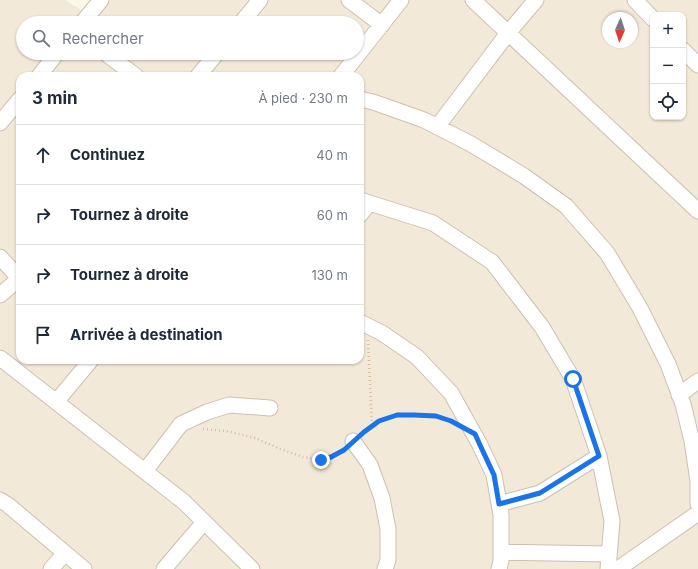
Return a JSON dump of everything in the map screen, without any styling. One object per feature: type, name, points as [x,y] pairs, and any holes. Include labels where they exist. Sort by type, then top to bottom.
[{"type":"street","points":[[88,16],[101,0]]},
{"type":"street","points":[[247,16],[260,0]]},
{"type":"street","points":[[349,0],[382,25]]},
{"type":"street","points":[[364,47],[401,0]]},
{"type":"street","points":[[473,0],[698,211]]},
{"type":"street","points":[[437,127],[508,33],[536,0]]},
{"type":"street","points":[[635,0],[650,16]]},
{"type":"street","points":[[686,53],[698,65]]},
{"type":"street","points":[[41,72],[52,60]]},
{"type":"street","points":[[114,60],[131,72]]},
{"type":"street","points":[[201,72],[211,60]]},
{"type":"street","points":[[344,72],[354,60]]},
{"type":"street","points":[[364,100],[380,104],[424,120],[471,144],[524,176],[566,206],[607,252],[637,302],[668,364],[683,404],[692,441],[698,481],[698,504]]},
{"type":"street","points":[[0,123],[16,103]]},
{"type":"street","points":[[365,201],[433,223],[492,262],[542,327],[573,379],[599,456],[612,521],[609,562],[501,552]]},
{"type":"street","points":[[0,257],[16,274]]},
{"type":"street","points":[[0,295],[16,281]]},
{"type":"street","points":[[364,324],[382,333],[417,356],[451,393],[475,434],[494,475],[501,515],[501,561],[499,569]]},
{"type":"street","points":[[0,358],[184,502],[252,569]]},
{"type":"street","points":[[56,402],[88,364]]},
{"type":"street","points":[[679,395],[698,381]]},
{"type":"street","points":[[145,471],[181,424],[207,412],[229,405],[270,408]]},
{"type":"street","points":[[353,441],[370,465],[382,498],[388,529],[388,560],[385,569]]},
{"type":"street","points":[[499,504],[540,493],[599,456]]},
{"type":"street","points":[[0,500],[8,505],[84,569]]},
{"type":"street","points":[[618,569],[698,513]]},
{"type":"street","points":[[164,569],[204,522]]},
{"type":"street","points":[[52,569],[65,553]]},
{"type":"path","points":[[364,335],[372,426]]},
{"type":"path","points":[[197,429],[226,431],[255,438],[304,457],[321,460],[331,457],[344,450],[379,421],[397,415],[436,416],[451,421],[475,434]]},
{"type":"shaded area","points":[[0,0],[65,0],[88,14],[100,0],[698,0],[698,569],[0,569]]},
{"type":"route","points":[[321,460],[331,457],[344,450],[379,421],[397,415],[436,416],[451,421],[475,434],[494,475],[499,504],[540,493],[599,456],[573,379]]}]
